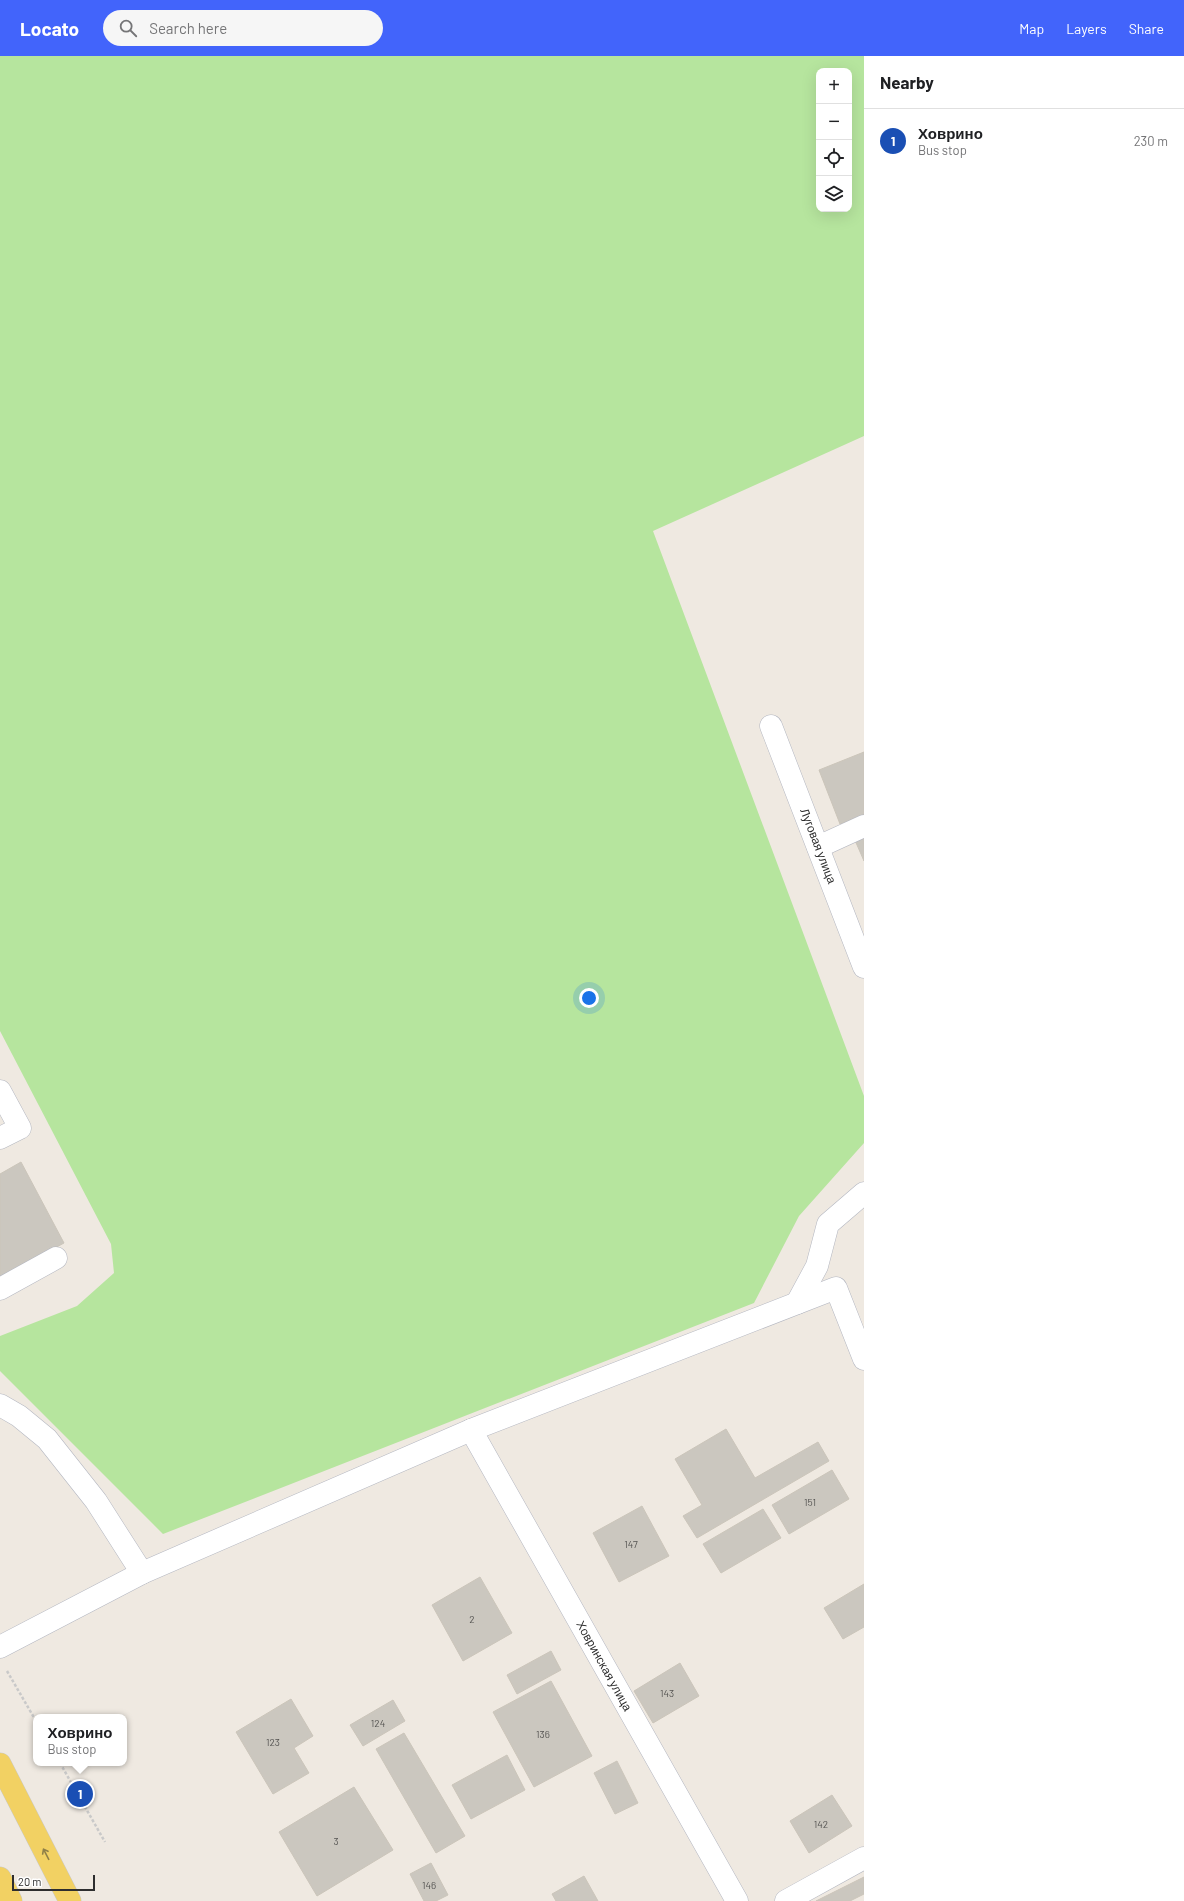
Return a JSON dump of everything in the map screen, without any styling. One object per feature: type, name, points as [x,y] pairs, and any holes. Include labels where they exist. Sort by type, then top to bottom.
[{"type":"main road","points":[[0,1764],[70,1901]]},
{"type":"main road","points":[[0,1878],[11,1901]]},
{"type":"street","name":"Луговая улица","points":[[771,726],[864,967]]},
{"type":"street","points":[[818,846],[864,826]]},
{"type":"street","points":[[0,1091],[20,1128],[0,1138]]},
{"type":"street","points":[[797,1303],[817,1266],[828,1224],[864,1193]]},
{"type":"street","points":[[0,1289],[56,1258]]},
{"type":"street","points":[[2,1655],[142,1573],[471,1430],[836,1288],[864,1358]]},
{"type":"street","points":[[0,1405],[19,1416],[47,1438],[96,1501],[142,1573]]},
{"type":"street","name":"Ховринская улица","points":[[471,1430],[737,1901]]},
{"type":"street","points":[[786,1901],[864,1858]]},
{"type":"path","points":[[2,1655],[33,1715]]},
{"type":"path","points":[[62,1766],[106,1842]]},
{"type":"green space","points":[[0,56],[864,56],[864,436],[653,531],[864,1096],[864,1143],[799,1216],[754,1303],[163,1534],[0,1371],[0,1336],[77,1306],[114,1273],[111,1244],[0,1031]]},
{"type":"building","points":[[864,752],[864,815],[840,824],[819,770]]},
{"type":"building","points":[[864,835],[864,861],[854,838]]},
{"type":"building","points":[[21,1162],[64,1243],[0,1278],[0,1174]]},
{"type":"building","points":[[726,1429],[755,1478],[818,1442],[829,1461],[697,1538],[683,1516],[702,1505],[675,1459]]},
{"type":"building","points":[[832,1470],[849,1499],[789,1534],[772,1505]]},
{"type":"building","points":[[642,1506],[669,1556],[619,1582],[593,1533]]},
{"type":"building","points":[[763,1509],[781,1538],[721,1573],[703,1544]]},
{"type":"building","points":[[480,1577],[512,1633],[463,1661],[432,1605]]},
{"type":"building","points":[[864,1584],[864,1627],[843,1639],[824,1608]]},
{"type":"building","points":[[551,1651],[561,1670],[517,1694],[507,1675]]},
{"type":"building","points":[[680,1663],[699,1696],[653,1723],[634,1691]]},
{"type":"building","points":[[551,1681],[592,1756],[534,1787],[493,1712]]},
{"type":"building","points":[[291,1699],[313,1736],[294,1748],[309,1773],[273,1794],[236,1732]]},
{"type":"building","points":[[393,1700],[405,1721],[363,1746],[350,1725]]},
{"type":"building","points":[[404,1733],[465,1836],[436,1853],[376,1749]]},
{"type":"building","points":[[507,1755],[525,1790],[471,1819],[452,1785]]},
{"type":"building","points":[[617,1761],[638,1803],[615,1814],[594,1773]]},
{"type":"building","points":[[354,1787],[393,1850],[317,1896],[279,1832]]},
{"type":"building","points":[[832,1795],[852,1826],[809,1853],[790,1821]]},
{"type":"building","points":[[431,1863],[448,1895],[436,1901],[424,1901],[410,1874]]},
{"type":"building","points":[[584,1876],[598,1901],[556,1901],[552,1894]]},
{"type":"building","points":[[864,1877],[864,1894],[850,1901],[816,1901]]},
{"type":"place","name":"Ховрино","points":[[80,1794]]}]
